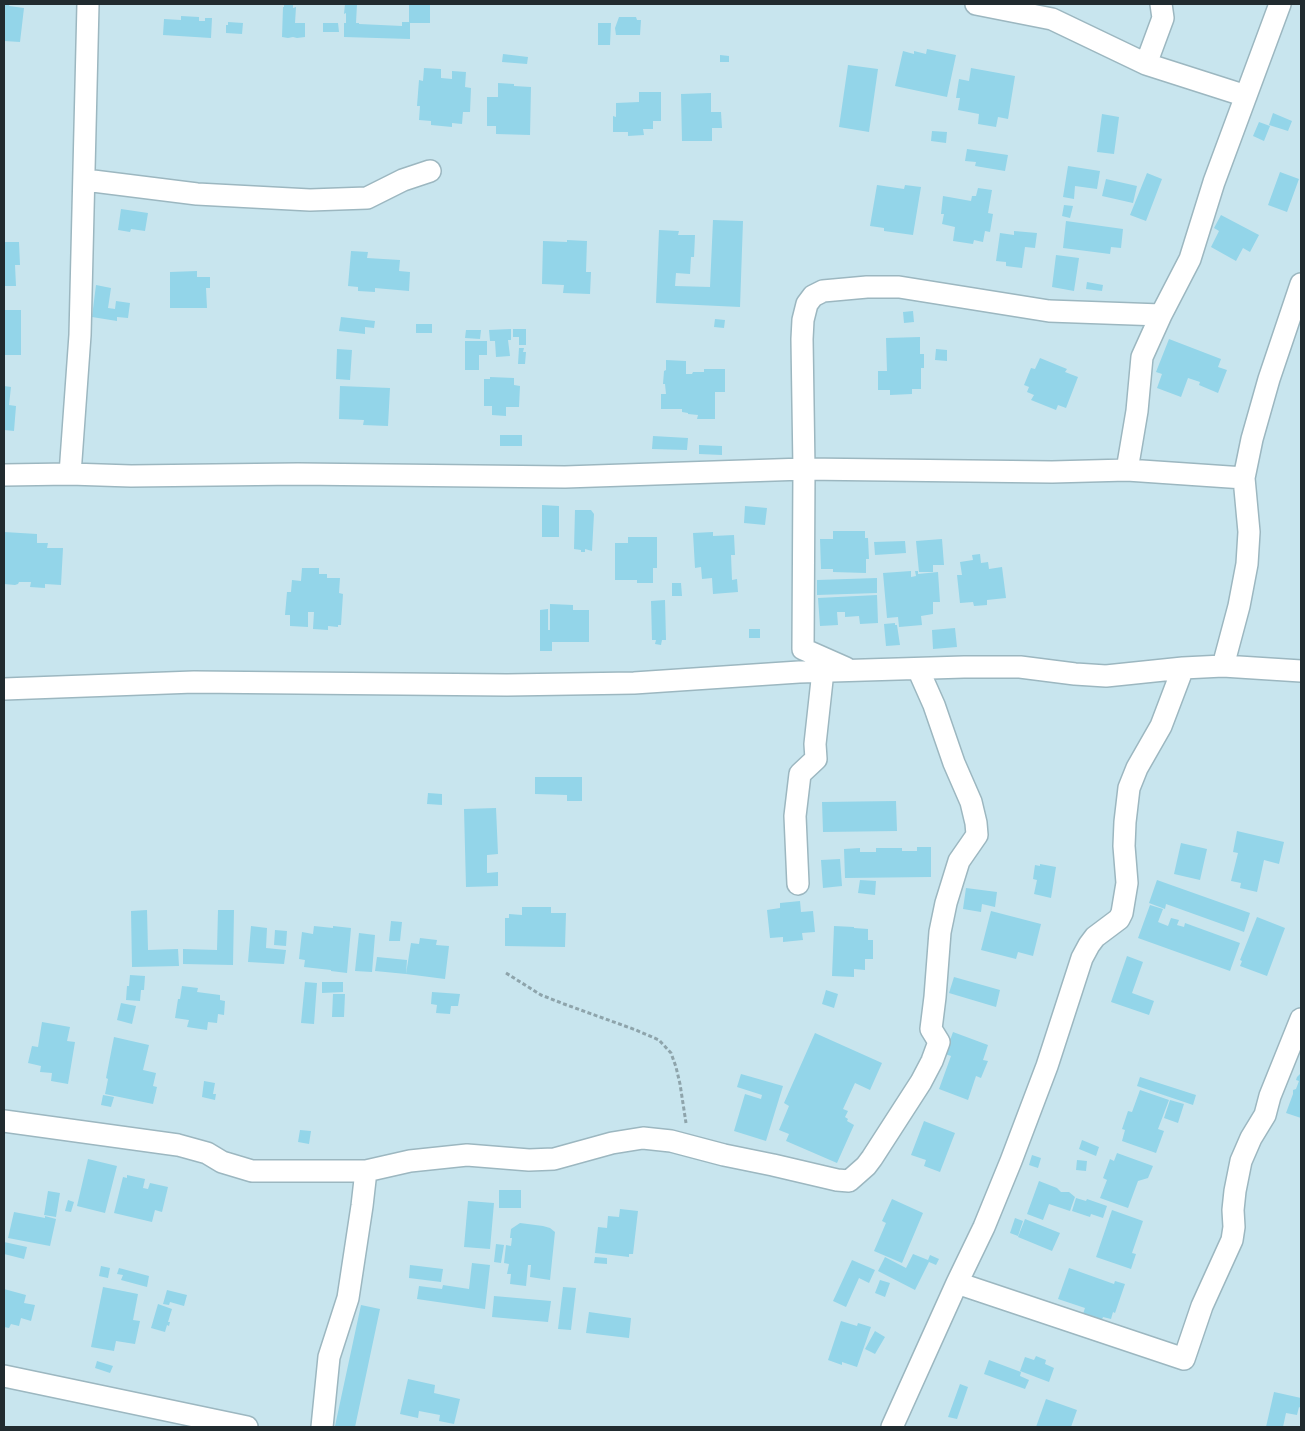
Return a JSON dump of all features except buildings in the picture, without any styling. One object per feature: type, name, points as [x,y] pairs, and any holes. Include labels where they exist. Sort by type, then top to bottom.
[{"type":"street","points":[[70,474],[80,336],[88,4]]},
{"type":"street","points":[[976,4],[1056,11],[1146,64],[1246,96]]},
{"type":"street","points":[[1146,64],[1163,18],[1161,4]]},
{"type":"street","points":[[1127,470],[1137,411],[1142,357],[1190,259],[1214,182],[1280,4]]},
{"type":"street","points":[[84,180],[197,194],[310,200],[367,198],[404,180],[430,171]]},
{"type":"street","points":[[1223,666],[1239,606],[1247,564],[1249,532],[1244,478],[1252,439],[1269,379],[1301,284]]},
{"type":"street","points":[[851,670],[803,649],[804,469],[802,339],[805,310],[812,297],[817,293],[867,287],[899,287],[1049,311],[1161,315]]},
{"type":"street","points":[[4,475],[298,474],[565,477],[804,469],[1052,472],[1127,470],[1244,478]]},
{"type":"street","points":[[4,689],[194,682],[508,685],[634,683],[824,671],[964,667],[1020,667],[1106,676],[1223,666],[1301,671]]},
{"type":"street","points":[[892,1427],[984,1227],[1011,1161],[1047,1066],[1082,958],[1095,938],[1119,919],[1122,913],[1127,883],[1124,822],[1129,788],[1137,768],[1161,726],[1183,668]]},
{"type":"street","points":[[4,1121],[178,1144],[207,1153],[222,1162],[252,1171],[366,1172],[410,1161],[467,1155],[529,1160],[554,1159],[634,1138],[663,1139],[724,1155],[848,1181],[866,1166],[872,1158],[921,1082],[932,1061],[939,1042],[930,1029],[936,997],[940,932],[946,903],[959,861],[977,835],[976,823],[970,802],[934,705],[918,669]]},
{"type":"street","points":[[798,884],[795,816],[800,774],[816,759],[815,744],[824,671]]},
{"type":"street","points":[[957,1283],[1184,1359],[1202,1306],[1232,1240],[1234,1196],[1242,1161],[1251,1138],[1265,1115],[1270,1096],[1301,1019]]},
{"type":"street","points":[[322,1427],[330,1357],[348,1298],[366,1172]]},
{"type":"street","points":[[4,1376],[247,1427]]},
{"type":"path","points":[[506,972],[541,995],[659,1040],[670,1053],[676,1068],[682,1091],[689,1146]]}]
